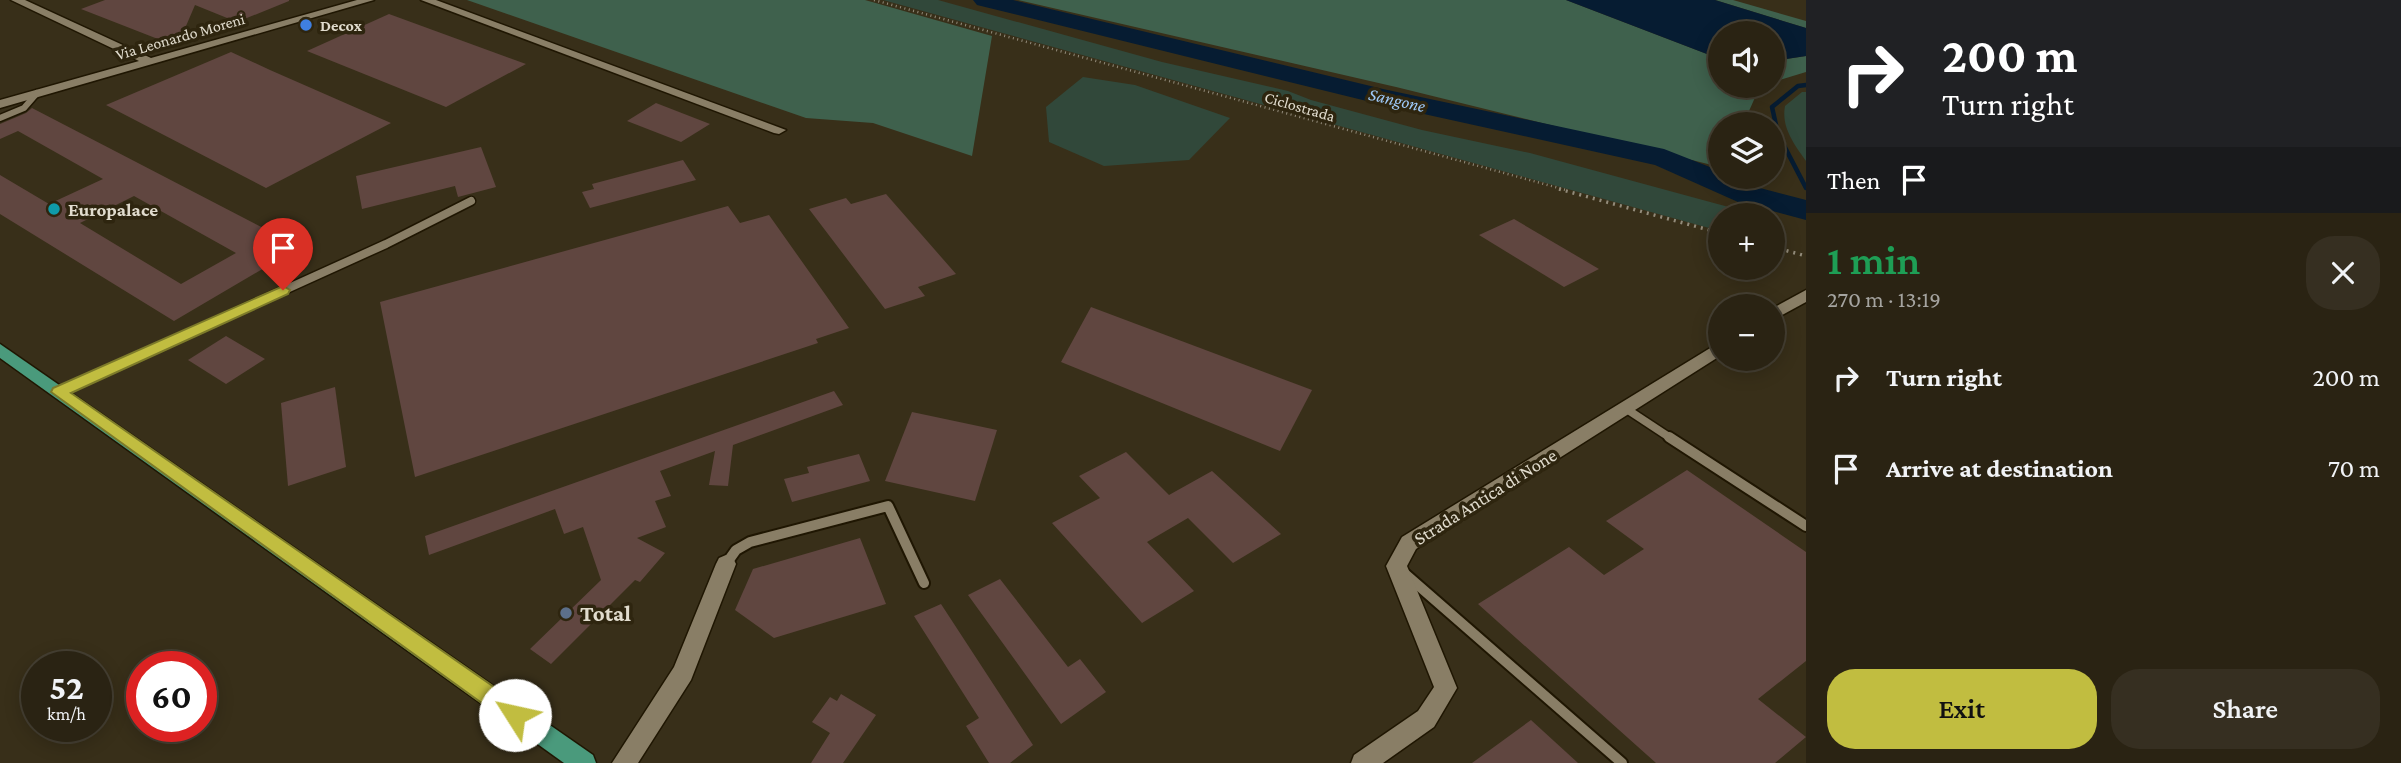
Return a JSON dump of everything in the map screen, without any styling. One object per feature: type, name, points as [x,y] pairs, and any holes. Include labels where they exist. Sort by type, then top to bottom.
[{"type":"main road","points":[[0,350],[584,763]]},
{"type":"street","points":[[16,0],[149,61]]},
{"type":"street","name":"Via Leonardo Moreni","points":[[0,104],[369,0]]},
{"type":"street","points":[[426,0],[779,130]]},
{"type":"street","points":[[1785,308],[1806,295]]},
{"type":"street","name":"Strada Antica di None","points":[[1396,566],[1409,543],[1708,356]]},
{"type":"street","points":[[624,763],[682,673],[726,564]]},
{"type":"street","points":[[1363,763],[1426,719],[1447,688],[1396,566]]},
{"type":"lane","points":[[0,118],[24,108],[37,93]]},
{"type":"lane","points":[[59,392],[386,244],[471,201]]},
{"type":"lane","points":[[1625,408],[1806,526]]},
{"type":"lane","points":[[726,564],[736,550],[750,542],[888,506],[924,583]]},
{"type":"lane","points":[[1396,566],[1622,763]]},
{"type":"path","name":"Ciclostrada","points":[[874,0],[1708,230]]},
{"type":"path","points":[[1785,250],[1806,256]]},
{"type":"green space","points":[[467,0],[865,0],[992,36],[972,156],[873,123],[806,118]]},
{"type":"green space","points":[[883,0],[938,0],[1162,62],[1288,91],[1311,100],[1422,130],[1530,153],[1714,203],[1708,203],[1708,228]]},
{"type":"green space","points":[[1018,0],[1566,0],[1708,54],[1708,98],[1755,98],[1749,112],[1708,112],[1708,164],[1396,87]]},
{"type":"green space","points":[[1715,0],[1733,0],[1806,21],[1806,28]]},
{"type":"green space","points":[[1806,56],[1806,72],[1785,78],[1785,59]]},
{"type":"green space","points":[[1083,77],[1135,85],[1230,118],[1189,160],[1104,166],[1049,142],[1046,107]]},
{"type":"green space","points":[[1802,92],[1806,92],[1806,161],[1790,135],[1785,121],[1785,106]]},
{"type":"water","points":[[1566,0],[1715,0],[1783,21],[1708,21],[1708,54]]},
{"type":"water","points":[[1785,22],[1806,28],[1806,56],[1785,59]]},
{"type":"building","points":[[105,0],[289,1],[237,22],[195,5],[183,33],[163,41],[81,9]]},
{"type":"building","points":[[389,14],[526,64],[446,107],[307,51]]},
{"type":"building","points":[[231,52],[391,123],[266,188],[106,105]]},
{"type":"building","points":[[656,103],[710,124],[681,142],[627,121]]},
{"type":"building","name":"Europalace","points":[[32,108],[300,247],[174,321],[0,214],[0,175],[49,204],[103,179],[18,131],[0,139],[0,124]],"holes":[[[134,196],[236,253],[181,284],[80,223]]]},
{"type":"building","points":[[481,147],[496,187],[458,197],[455,186],[362,209],[356,176]]},
{"type":"building","points":[[683,160],[696,180],[590,208],[582,192],[594,189],[592,184]]},
{"type":"building","points":[[886,194],[956,274],[918,287],[925,296],[885,309],[809,209],[846,198],[851,204]]},
{"type":"building","points":[[728,206],[740,223],[769,215],[849,328],[816,339],[818,343],[415,477],[380,302]]},
{"type":"building","points":[[1514,219],[1599,269],[1564,287],[1479,235]]},
{"type":"building","points":[[1091,307],[1312,390],[1280,451],[1061,362]]},
{"type":"building","points":[[226,336],[265,359],[226,384],[188,360]]},
{"type":"building","points":[[335,387],[346,467],[288,486],[281,403]]},
{"type":"building","points":[[834,391],[843,405],[733,445],[728,486],[709,485],[715,451],[660,471],[671,496],[655,501],[666,527],[637,538],[665,553],[640,582],[635,580],[551,664],[530,649],[601,580],[583,527],[564,534],[555,509],[429,555],[425,536]]},
{"type":"building","points":[[912,412],[997,430],[975,501],[885,481]]},
{"type":"building","points":[[1126,452],[1169,495],[1212,471],[1281,534],[1233,563],[1188,518],[1147,542],[1194,591],[1142,623],[1052,523],[1100,498],[1079,476]]},
{"type":"building","points":[[859,454],[870,481],[792,502],[784,479],[809,473],[807,467]]},
{"type":"building","points":[[1687,470],[1806,552],[1806,661],[1758,699],[1806,737],[1775,763],[1656,763],[1478,604],[1569,547],[1604,575],[1644,549],[1606,521]]},
{"type":"building","points":[[860,538],[886,604],[774,638],[735,610],[753,569]]},
{"type":"building","points":[[1000,579],[1068,667],[1080,659],[1106,692],[1061,724],[968,595]]},
{"type":"building","points":[[941,604],[1033,745],[1010,763],[989,763],[966,726],[979,718],[914,616]]},
{"type":"building","points":[[841,694],[876,715],[843,763],[811,763],[830,733],[812,722],[830,697],[837,701]]},
{"type":"building","points":[[1531,720],[1578,763],[1472,763]]},
{"type":"waterway","name":"Sangone","points":[[985,0],[1111,33],[1383,97],[1664,158],[1749,195],[1806,210]]},
{"type":"waterway","points":[[1806,85],[1798,86],[1772,107],[1778,134],[1806,188]]},
{"type":"place","name":"Decox","points":[[306,25]]},
{"type":"place","name":"Europalace","points":[[54,209]]},
{"type":"place","name":"Total","points":[[566,613]]},
{"type":"route","points":[[283,290],[59,392],[515,715]]}]
